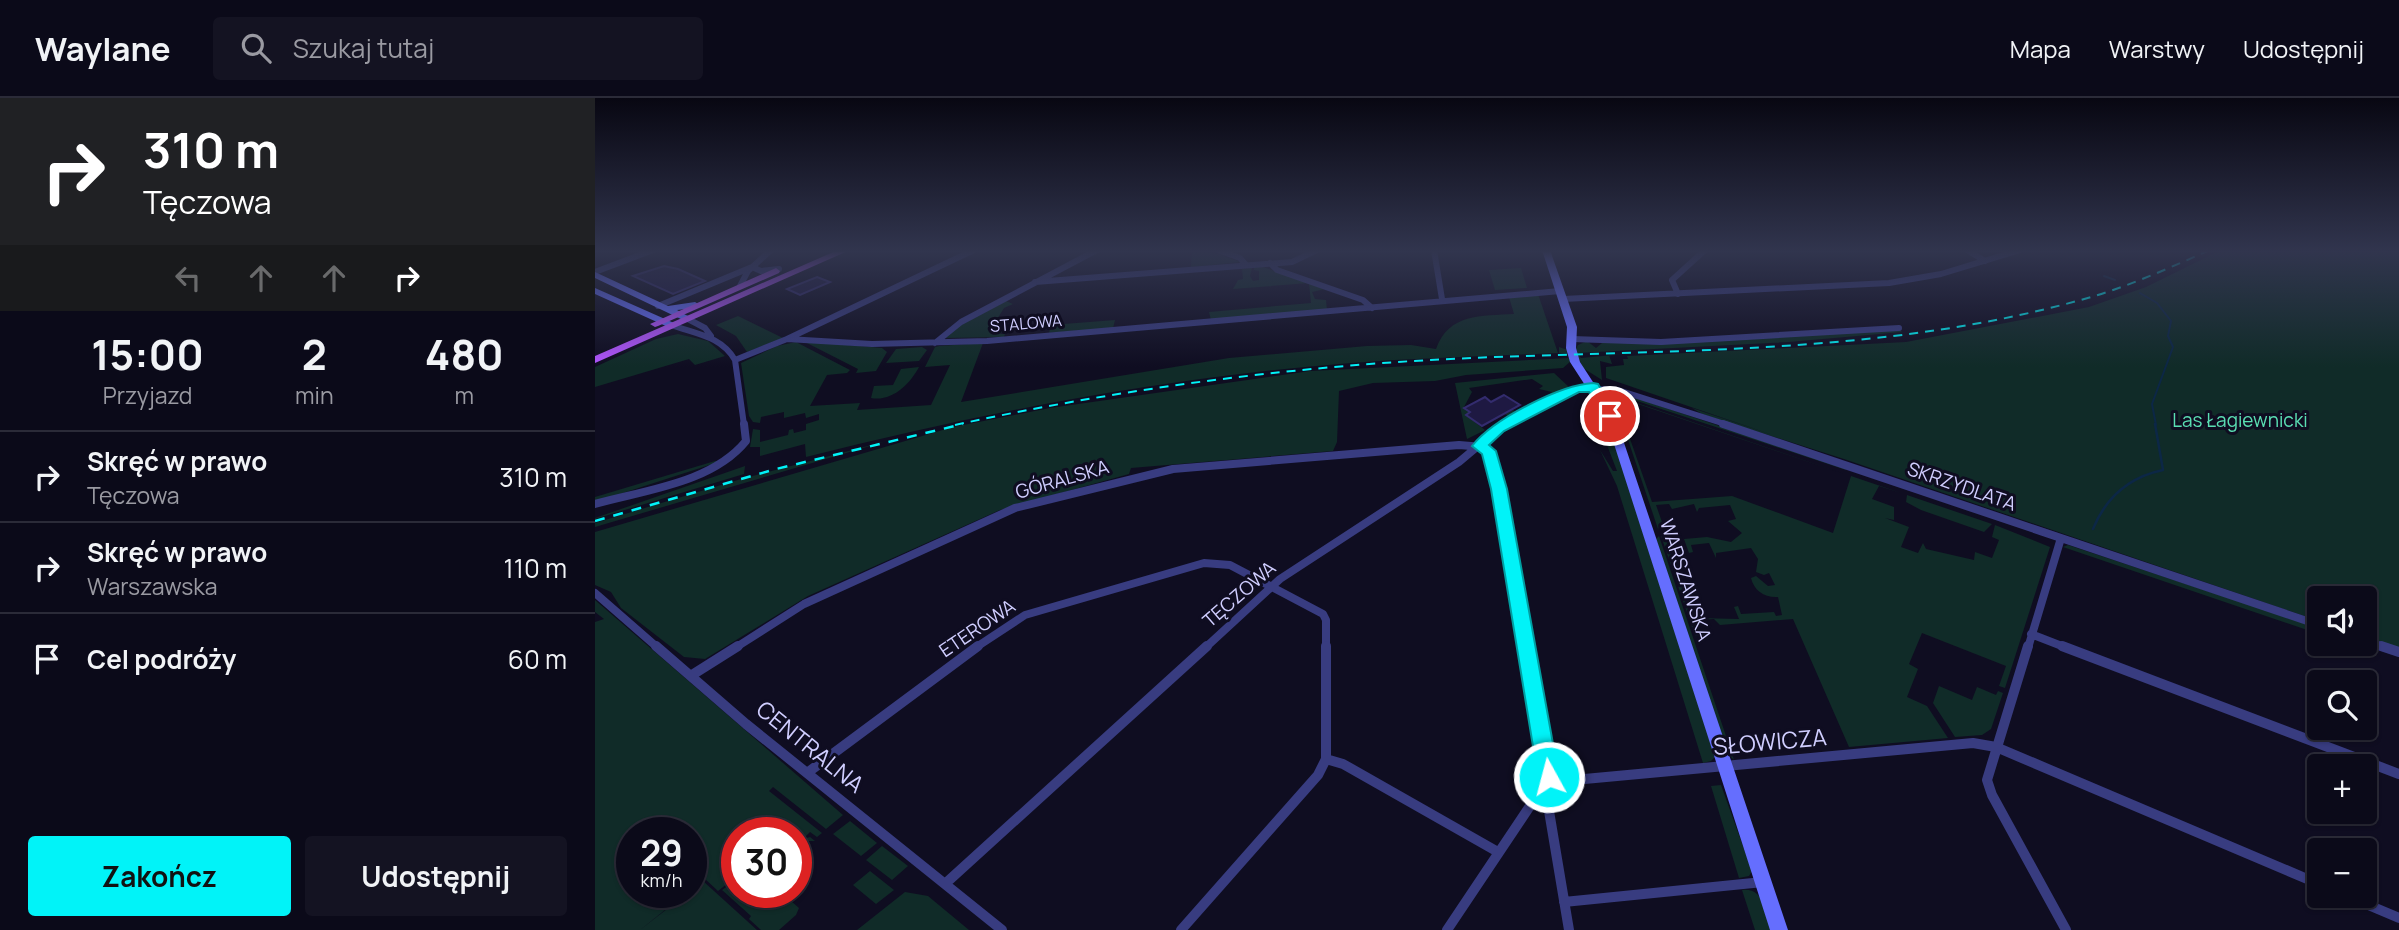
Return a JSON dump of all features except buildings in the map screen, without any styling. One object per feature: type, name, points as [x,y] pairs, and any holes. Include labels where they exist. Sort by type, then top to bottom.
[{"type":"main road","points":[[595,360],[666,323],[675,314],[733,289]]},
{"type":"main road","points":[[595,352],[755,289]]},
{"type":"street","points":[[595,504],[704,471],[738,452],[746,438],[735,360],[728,348],[705,328],[626,289]]},
{"type":"street","points":[[661,307],[702,289]]},
{"type":"street","points":[[735,360],[787,339],[892,289]]},
{"type":"street","points":[[935,343],[961,321],[1022,289]]},
{"type":"street","points":[[1331,289],[1363,300],[1372,308]]},
{"type":"street","points":[[1440,289],[1442,299]]},
{"type":"street","name":"WARSZAWSKA","points":[[1559,289],[1572,327],[1575,362],[1610,415],[1779,930]]},
{"type":"street","points":[[1676,289],[1678,294]]},
{"type":"street","name":"STALOWA","points":[[787,339],[872,344],[935,343],[1372,308],[1442,299],[1678,294],[1777,289]]},
{"type":"street","points":[[595,291],[666,323],[711,336]]},
{"type":"street","points":[[661,307],[695,305]]},
{"type":"street","points":[[1572,339],[1661,342],[1899,328]]},
{"type":"street","name":"TĘCZOWA","points":[[946,883],[1272,586],[1459,463],[1499,428],[1572,390],[1593,387]]},
{"type":"street","name":"SKRZYDLATA","points":[[1593,387],[1619,390],[1651,400],[2307,621]]},
{"type":"street","points":[[1479,446],[1489,451],[1499,489],[1547,758],[1548,784],[1569,930]]},
{"type":"street","name":"GÓRALSKA","points":[[692,675],[804,604],[1015,508],[1173,468],[1479,446]]},
{"type":"street","points":[[2061,538],[1988,771],[1989,787],[2066,930]]},
{"type":"street","name":"ETEROWA","points":[[807,773],[995,633],[1025,615],[1213,562],[1230,565],[1317,608],[1326,620],[1326,759]]},
{"type":"street","name":"CENTRALNA","points":[[595,593],[807,773],[1002,930]]},
{"type":"street","points":[[2031,634],[2399,774]]},
{"type":"street","points":[[2377,644],[2399,652]]},
{"type":"street","name":"SŁOWICZA","points":[[1548,784],[1973,743],[1996,747],[2307,879]]},
{"type":"street","points":[[1181,930],[1318,775],[1326,759],[1343,764],[1498,852]]},
{"type":"street","points":[[1447,930],[1498,852],[1548,784]]},
{"type":"street","points":[[1564,902],[1763,882]]},
{"type":"street","points":[[2375,908],[2399,918]]},
{"type":"green space","points":[[1310,289],[1325,289],[1312,292],[1315,299],[1326,300],[1327,310],[1211,320],[1209,312],[1311,303]]},
{"type":"green space","name":"Las Łagiewnicki","points":[[2141,289],[2399,289],[2399,648],[2377,640],[2377,586],[2307,586],[2307,617],[1844,459],[1702,414],[1692,408],[1773,435],[1606,378],[1606,367],[1624,365],[1623,359],[1628,359],[1627,356],[1906,342],[2089,307]]},
{"type":"green space","points":[[1538,294],[1558,353],[1351,363],[1213,377],[1008,411],[806,457],[805,444],[760,456],[760,447],[750,447],[753,429],[760,430],[760,442],[788,435],[789,430],[793,429],[794,433],[806,430],[806,424],[819,420],[819,414],[806,418],[805,413],[784,418],[784,412],[761,417],[760,423],[753,422],[749,416],[741,363],[777,346],[796,342],[850,370],[847,373],[827,375],[810,406],[860,403],[857,410],[931,405],[950,365],[925,367],[935,347],[939,346],[983,343],[961,402],[1229,358],[1367,346],[1411,345],[1436,349],[1442,337],[1458,323],[1478,316],[1514,314],[1509,297]]},
{"type":"green space","points":[[1006,301],[1013,304],[1004,308],[993,326],[1007,326],[1000,334],[1005,334],[1004,337],[945,338],[957,327]]},
{"type":"green space","points":[[738,316],[783,338],[747,352],[736,336],[716,325]]},
{"type":"green space","points":[[1115,320],[1113,328],[1049,333],[1051,325]]},
{"type":"green space","points":[[1899,329],[1902,332],[1789,342],[1577,353],[1581,358],[1609,355],[1612,364],[1600,361],[1602,380],[1583,368],[1575,350],[1578,345],[1587,341],[1596,348],[1602,343],[1665,343]]},
{"type":"green space","points":[[678,334],[708,341],[725,356],[695,365],[689,359],[595,387],[595,367],[656,339]]},
{"type":"green space","points":[[803,341],[882,348],[887,352],[876,371],[856,373],[858,369]]},
{"type":"green space","points":[[922,347],[927,350],[919,361],[886,363],[896,349]]},
{"type":"green space","points":[[1559,347],[1568,350],[1571,361],[1563,368],[1466,375],[1435,381],[1373,383],[1339,391],[1337,442],[1333,451],[1131,468],[1129,474],[1000,510],[808,596],[705,659],[684,657],[621,608],[611,592],[595,585],[595,532],[953,427],[1050,408],[1310,371],[1569,358],[1568,353],[1559,353]]},
{"type":"green space","points":[[919,367],[911,380],[893,394],[879,399],[871,398],[874,386],[893,385],[901,369]]},
{"type":"green space","points":[[1554,373],[1570,388],[1536,403],[1552,392],[1539,389],[1543,386],[1532,379],[1469,388],[1472,392],[1464,407],[1470,412],[1466,415],[1485,430],[1509,417],[1505,414],[1513,410],[1517,413],[1530,408],[1467,439],[1455,383]]},
{"type":"green space","points":[[1636,398],[1845,468],[1846,470],[1634,400]]},
{"type":"green space","points":[[1634,402],[1844,474],[1635,403],[1620,410],[1652,502],[1732,496],[1833,533],[1851,476],[1901,493],[1879,486],[1872,499],[1894,507],[1894,520],[1885,518],[1909,527],[1901,547],[1918,553],[1923,543],[1926,549],[1974,560],[1975,552],[1992,558],[1999,540],[1992,537],[1995,525],[2050,547],[2005,688],[1999,686],[2006,666],[1922,633],[1909,664],[1918,669],[1907,697],[1927,706],[1948,738],[1849,747],[1793,619],[1720,625],[1714,619],[1696,620],[1701,635],[1695,636],[1661,536],[1674,539],[1671,542],[1677,559],[1682,560],[1676,561],[1686,593],[1694,594],[1686,595],[1695,618],[1739,619],[1734,607],[1738,606],[1741,614],[1774,612],[1776,616],[1782,615],[1778,597],[1761,593],[1751,578],[1756,576],[1768,586],[1775,585],[1769,573],[1764,575],[1756,572],[1758,559],[1751,548],[1716,553],[1716,558],[1709,543],[1691,545],[1693,552],[1689,553],[1684,539],[1707,537],[1731,542],[1742,533],[1728,521],[1736,519],[1730,505],[1699,508],[1697,512],[1694,504],[1672,509],[1669,504],[1656,505],[1662,522],[1658,529],[1618,410]]},
{"type":"green space","points":[[1605,429],[1613,439],[1715,757],[1711,761],[1703,763],[1617,486],[1600,450],[1613,471],[1617,471],[1605,440],[1608,439]]},
{"type":"green space","points":[[887,441],[595,527],[595,523],[741,479]]},
{"type":"green space","points":[[722,461],[595,502],[595,497]]},
{"type":"green space","points":[[745,466],[744,474],[595,519],[595,518]]},
{"type":"green space","points":[[1907,495],[1992,524],[1984,532],[1921,510],[1906,502]]},
{"type":"green space","points":[[1659,536],[1734,760],[1727,753],[1656,539]]},
{"type":"green space","points":[[2068,545],[2307,624],[2307,630],[2063,547]]},
{"type":"green space","points":[[595,600],[843,815],[826,829],[773,787],[769,791],[802,817],[721,817],[721,889],[718,891],[707,881],[707,817],[616,817],[616,908],[667,908],[640,930],[595,930],[595,622],[604,619],[595,612]]},
{"type":"green space","points":[[1939,686],[1972,700],[1977,687],[1996,695],[1998,691],[2003,693],[1991,729],[1982,735],[1955,737],[1933,703]]},
{"type":"green space","points":[[1721,785],[1752,871],[1749,876],[1739,878],[1711,786]]},
{"type":"green space","points":[[850,821],[877,843],[861,856],[833,834]]},
{"type":"green space","points":[[812,825],[822,833],[817,837],[812,833]]},
{"type":"green space","points":[[882,846],[908,866],[892,880],[866,860]]},
{"type":"green space","points":[[870,871],[894,890],[876,904],[853,885]]},
{"type":"green space","points":[[707,885],[721,897],[721,908],[733,908],[757,930],[640,930],[668,908],[707,908]]},
{"type":"green space","points":[[1742,890],[1749,890],[1760,897],[1772,930],[1755,930]]},
{"type":"green space","points":[[905,892],[928,896],[969,930],[857,930]]},
{"type":"green space","points":[[742,908],[799,908],[796,915],[779,930],[761,930],[749,919],[751,916]]},
{"type":"waterway","points":[[2140,293],[2157,303],[2171,321],[2168,336],[2173,347],[2152,404],[2156,425]]},
{"type":"waterway","points":[[2093,529],[2105,507],[2121,490],[2140,478],[2163,470],[2155,424]]},
{"type":"railway","points":[[955,425],[1132,392],[1310,369],[1430,360],[1680,351],[1846,341],[1929,331],[2010,317],[2114,289]]},
{"type":"railway","points":[[595,521],[776,469],[963,424]]},
{"type":"route","points":[[1549,777],[1499,489],[1489,451],[1479,446],[1499,428],[1576,388],[1593,387],[1610,416]]}]
